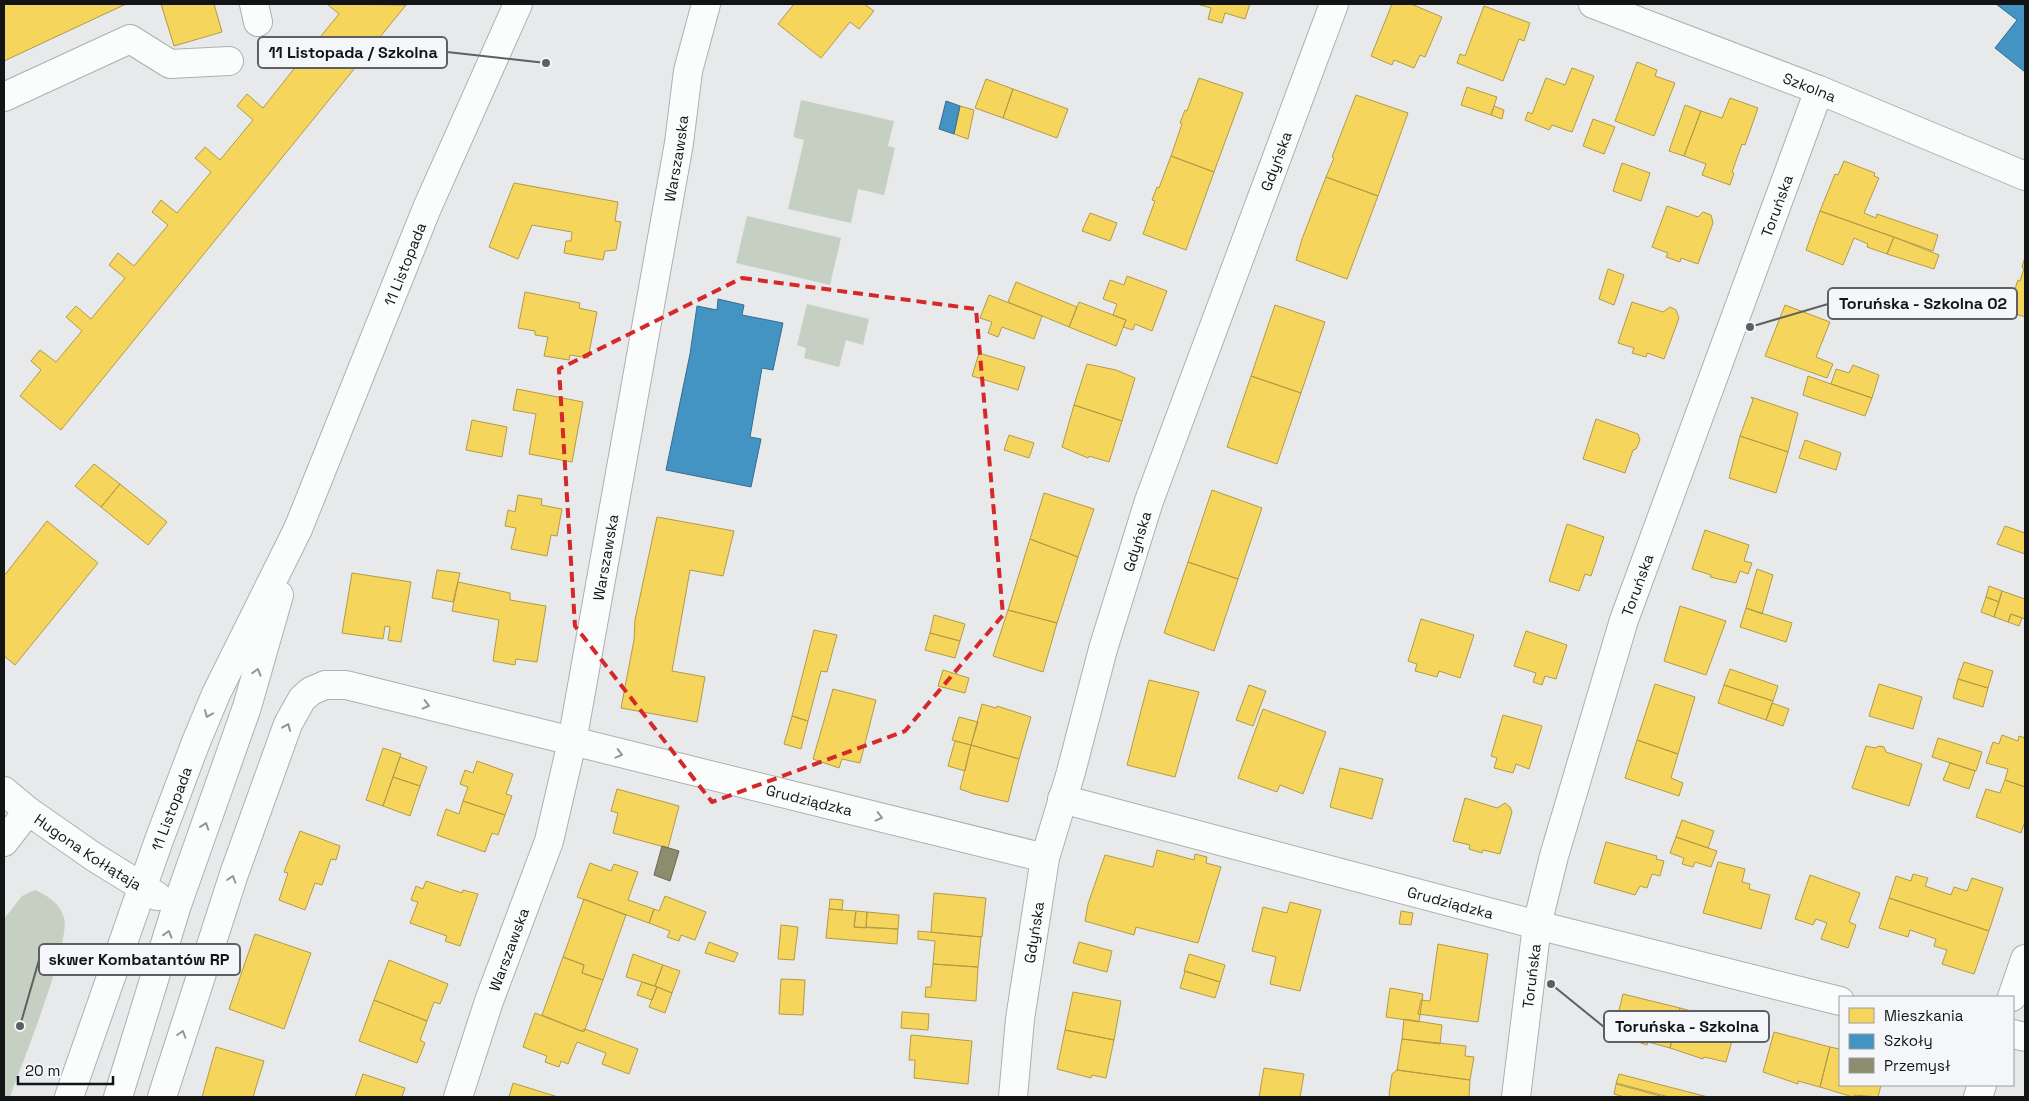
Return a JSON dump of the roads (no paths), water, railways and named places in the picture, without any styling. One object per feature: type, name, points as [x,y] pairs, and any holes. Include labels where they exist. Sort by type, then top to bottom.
[{"type":"street","name":"11 Listopada","points":[[69,1097],[165,822],[216,694],[298,529],[427,208],[518,4]]},
{"type":"street","name":"Warszawska","points":[[458,1097],[489,1001],[549,841],[572,742],[679,143],[688,71],[706,4]]},
{"type":"street","name":"Gdyńska","points":[[1012,1097],[1020,1019],[1045,858],[1103,649],[1150,501],[1334,4]]},
{"type":"street","name":"Szkolna","points":[[1593,4],[1819,90],[2025,176]]},
{"type":"street","points":[[4,97],[130,40],[170,64],[229,61]]},
{"type":"street","name":"Toruńska","points":[[1516,1097],[1538,926],[1554,856],[1624,620],[1819,90]]},
{"type":"street","name":"11 Listopada","points":[[118,1097],[177,905],[247,707],[298,529]]},
{"type":"street","name":"Grudziądzka","points":[[162,1097],[234,874],[288,724],[302,699],[325,685],[346,685],[1045,858]]},
{"type":"street","name":"Hugona Kołłątaja","points":[[4,791],[28,812],[143,889],[177,905]]},
{"type":"street","name":"Grudziądzka","points":[[1062,799],[1538,926],[1839,1000]]},
{"type":"street","points":[[4,842],[28,812]]},
{"type":"street","points":[[2012,996],[2025,959]]},
{"type":"place","name":"11 Listopada / Szkolna","points":[[546,63]]},
{"type":"place","name":"Toruńska - Szkolna 02","points":[[1750,327]]},
{"type":"place","name":"Toruńska - Szkolna","points":[[1551,984]]},
{"type":"place","name":"skwer Kombatantów RP","points":[[20,1026]]}]
